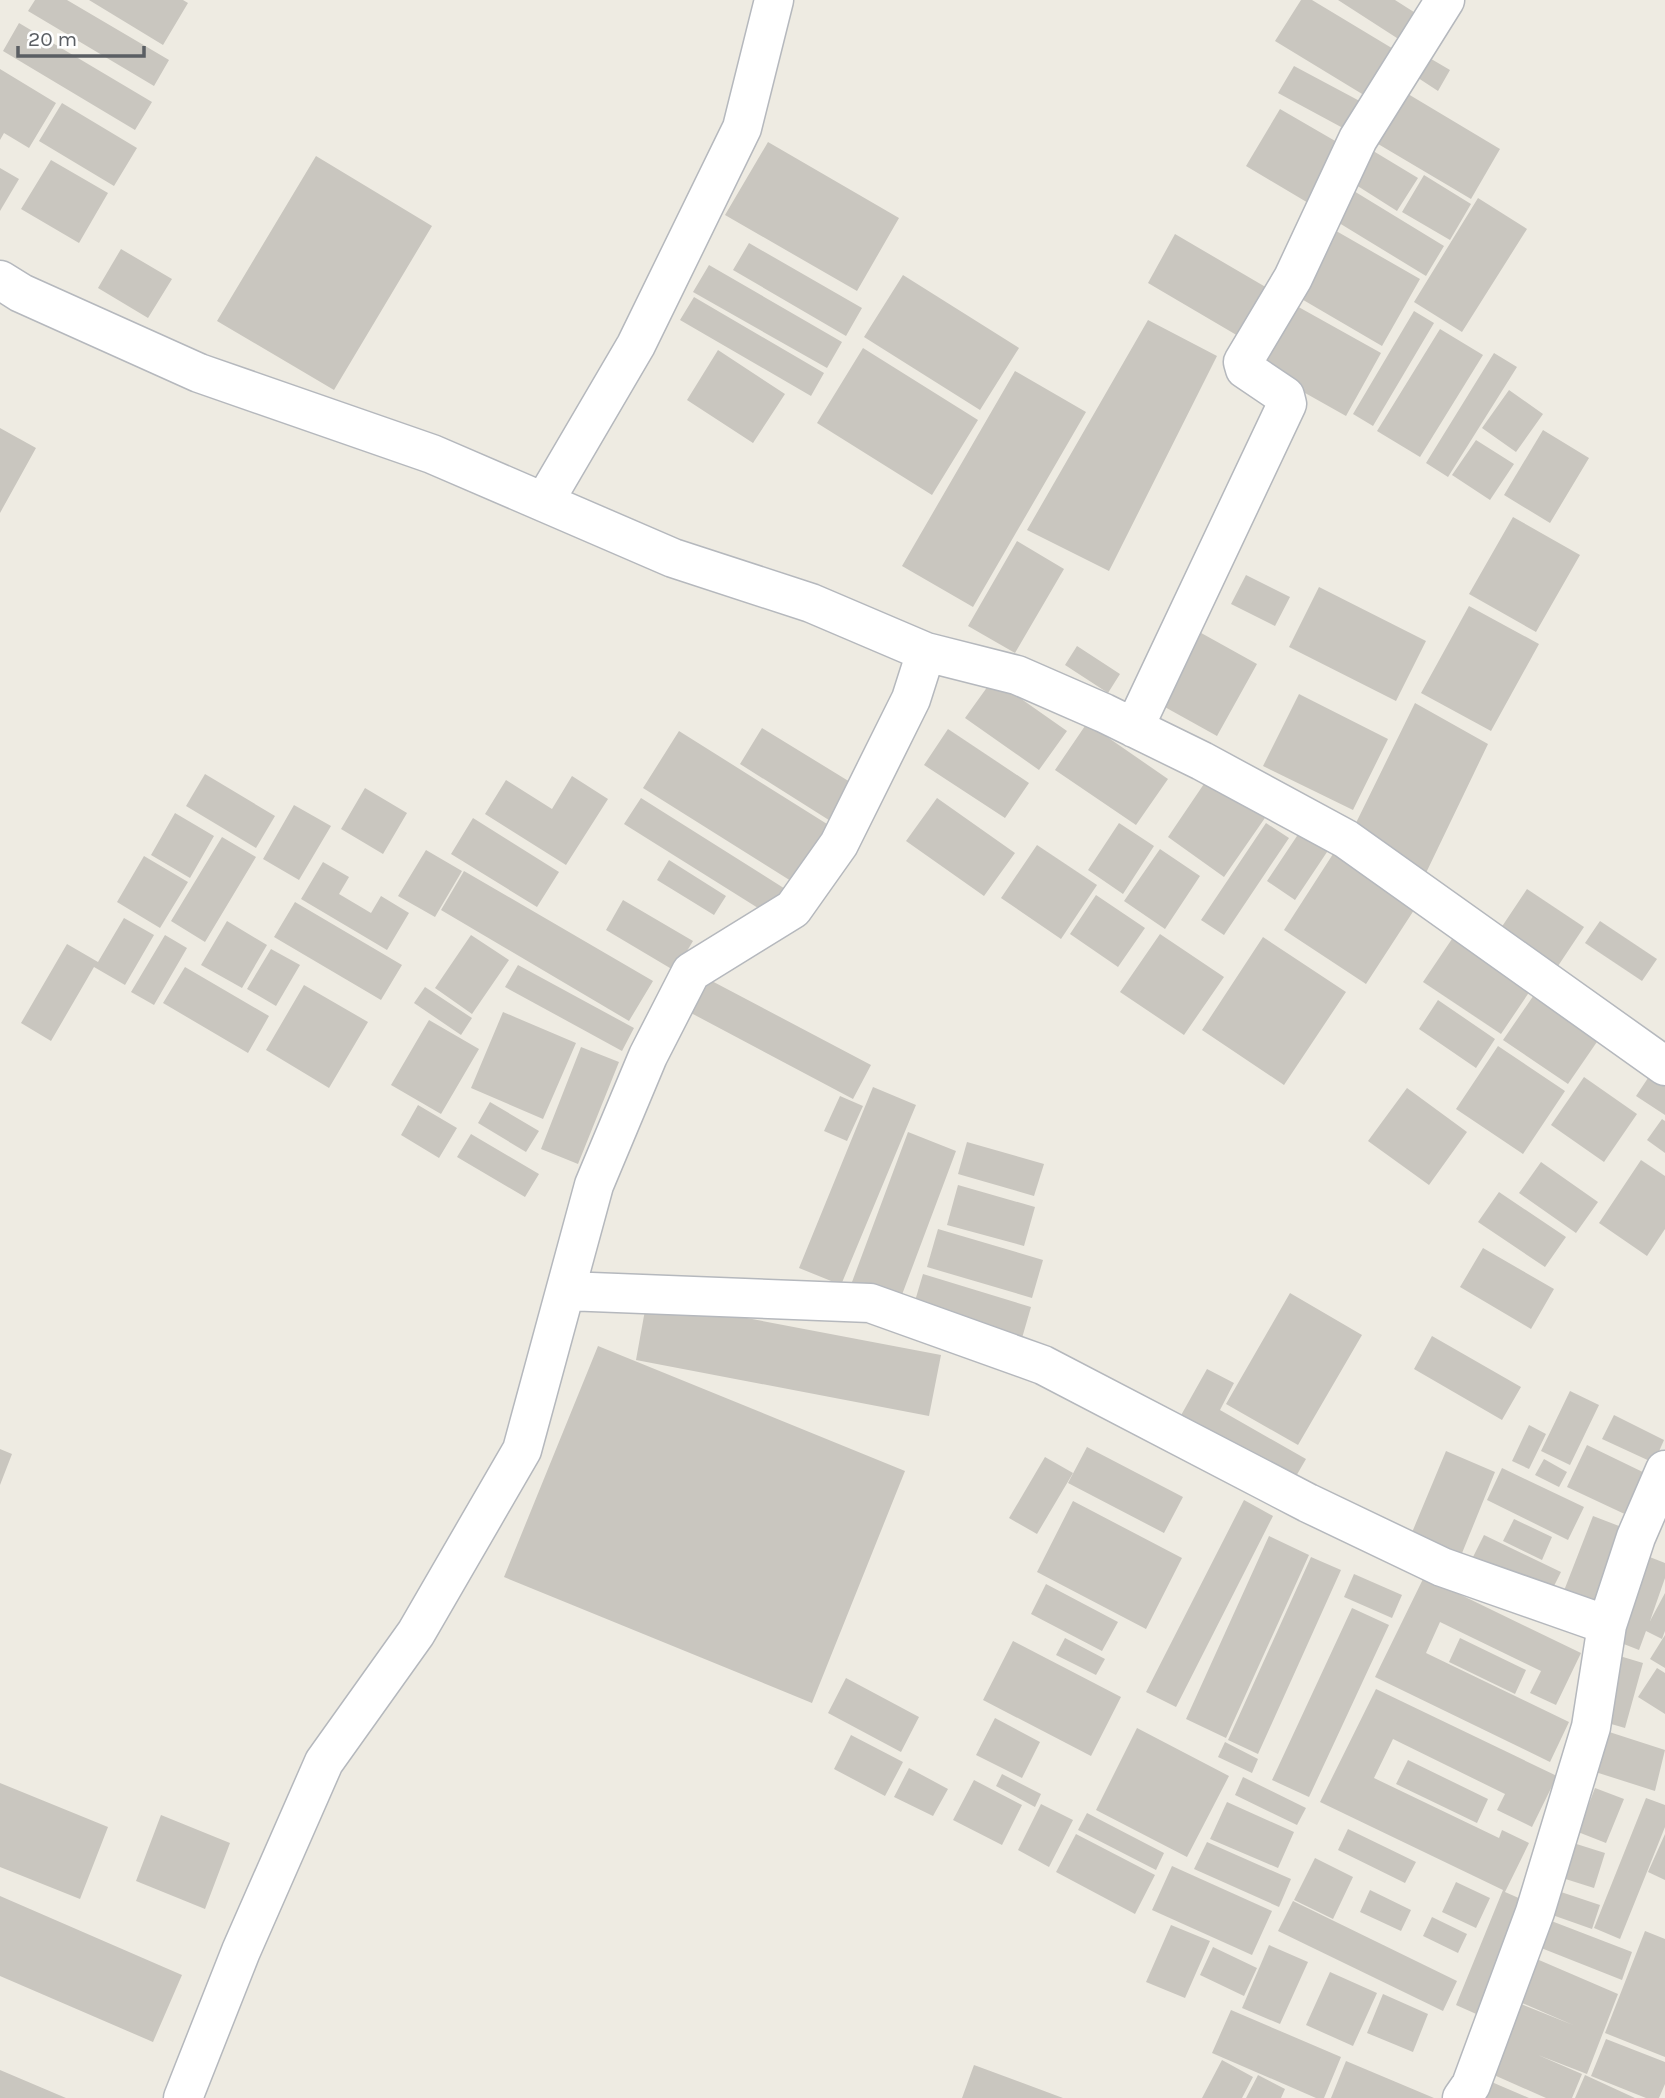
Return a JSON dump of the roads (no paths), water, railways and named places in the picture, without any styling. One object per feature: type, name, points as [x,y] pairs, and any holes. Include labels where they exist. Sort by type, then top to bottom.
[{"type":"street","points":[[544,502],[636,345],[742,128],[774,0]]},
{"type":"street","points":[[1134,728],[1287,404],[1285,396],[1245,369],[1243,362],[1293,278],[1358,139],[1445,0]]},
{"type":"street","points":[[0,280],[22,293],[199,373],[432,454],[673,558],[811,603],[926,652],[1017,675],[1134,728],[1346,839],[1665,1066]]},
{"type":"street","points":[[183,2098],[240,1951],[324,1762],[416,1633],[522,1450],[594,1185],[648,1056],[691,972],[793,909],[839,844],[911,699],[926,652]]},
{"type":"street","points":[[566,1291],[870,1303],[1043,1365],[1308,1503],[1442,1567],[1607,1625]]},
{"type":"street","points":[[1462,2098],[1471,2085],[1535,1912],[1591,1727],[1607,1625],[1636,1537],[1665,1469]]}]
